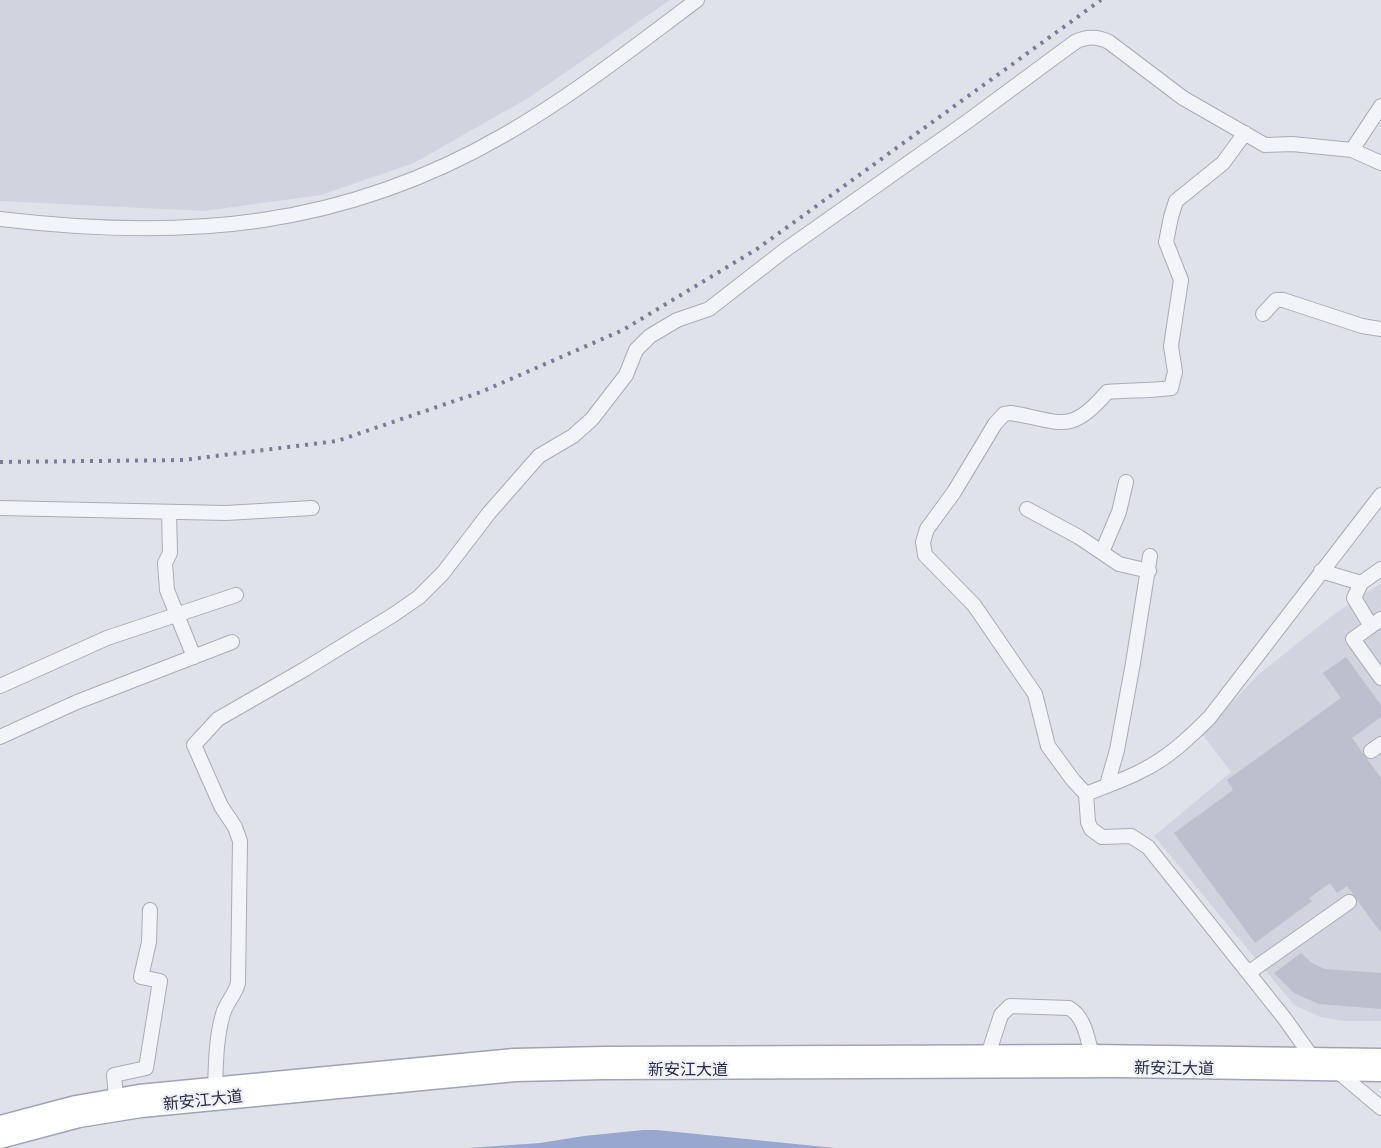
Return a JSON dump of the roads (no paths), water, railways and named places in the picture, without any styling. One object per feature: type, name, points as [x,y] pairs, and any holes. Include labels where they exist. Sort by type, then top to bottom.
[{"type":"main road","name":"新安江大道","points":[[0,1125],[50,1110],[116,1097],[534,1057],[1092,1054],[1381,1059]]},
{"type":"main road","name":"新安江大道","points":[[0,1125],[78,1118],[141,1108],[515,1072],[1063,1068],[1381,1072]]},
{"type":"street","points":[[0,219],[75,226],[195,228],[287,217],[360,199],[432,172],[513,130],[560,99],[694,1]]},
{"type":"street","points":[[215,1087],[217,1046],[223,1012],[238,983],[240,841],[235,827],[221,806],[194,745],[218,719],[305,669],[419,597],[443,573],[489,513],[539,456],[573,436],[592,419],[626,375],[636,350],[650,336],[677,320],[709,309],[785,250],[968,121],[1075,42],[1091,37],[1109,42],[1183,98],[1265,145],[1292,144],[1352,150],[1381,163]]},
{"type":"street","points":[[1352,150],[1381,106]]},
{"type":"street","points":[[1245,133],[1222,163],[1176,201],[1171,216],[1166,242],[1181,280],[1171,346],[1175,372],[1171,388],[1107,392],[1094,408],[1083,416],[1065,423],[1011,413],[1004,414],[995,424],[954,492],[931,524],[923,542],[925,555],[974,605],[1035,694],[1048,746],[1086,794],[1088,822],[1094,832],[1102,837],[1131,836],[1148,847],[1312,1057]]},
{"type":"street","points":[[1263,314],[1276,300],[1283,300],[1362,326],[1381,329]]},
{"type":"street","points":[[1102,552],[1119,512],[1126,482]]},
{"type":"street","points":[[1086,794],[1143,770],[1198,730],[1381,495]]},
{"type":"street","points":[[0,508],[226,513],[312,508]]},
{"type":"street","points":[[1027,509],[1079,537],[1119,564],[1149,571]]},
{"type":"street","points":[[169,512],[170,553],[165,563],[167,590],[194,657]]},
{"type":"street","points":[[1107,785],[1117,750],[1150,556]]},
{"type":"street","points":[[1381,569],[1361,583],[1354,598],[1376,622],[1353,639],[1381,678]]},
{"type":"street","points":[[1321,572],[1361,583]]},
{"type":"street","points":[[0,686],[107,639],[236,595]]},
{"type":"street","points":[[0,737],[77,702],[232,642]]},
{"type":"street","points":[[1248,973],[1349,902]]},
{"type":"street","points":[[116,1097],[114,1075],[146,1068],[160,981],[141,977],[149,942],[150,910]]},
{"type":"street","points":[[988,1055],[1001,1015],[1010,1006],[1073,1010],[1081,1021],[1092,1054]]},
{"type":"street","points":[[1337,1071],[1381,1108]]},
{"type":"water","points":[[643,1130],[835,1148],[468,1148],[540,1143]]},
{"type":"railway","points":[[0,462],[183,460],[337,441],[481,392],[623,330],[757,249],[1101,0]]}]
